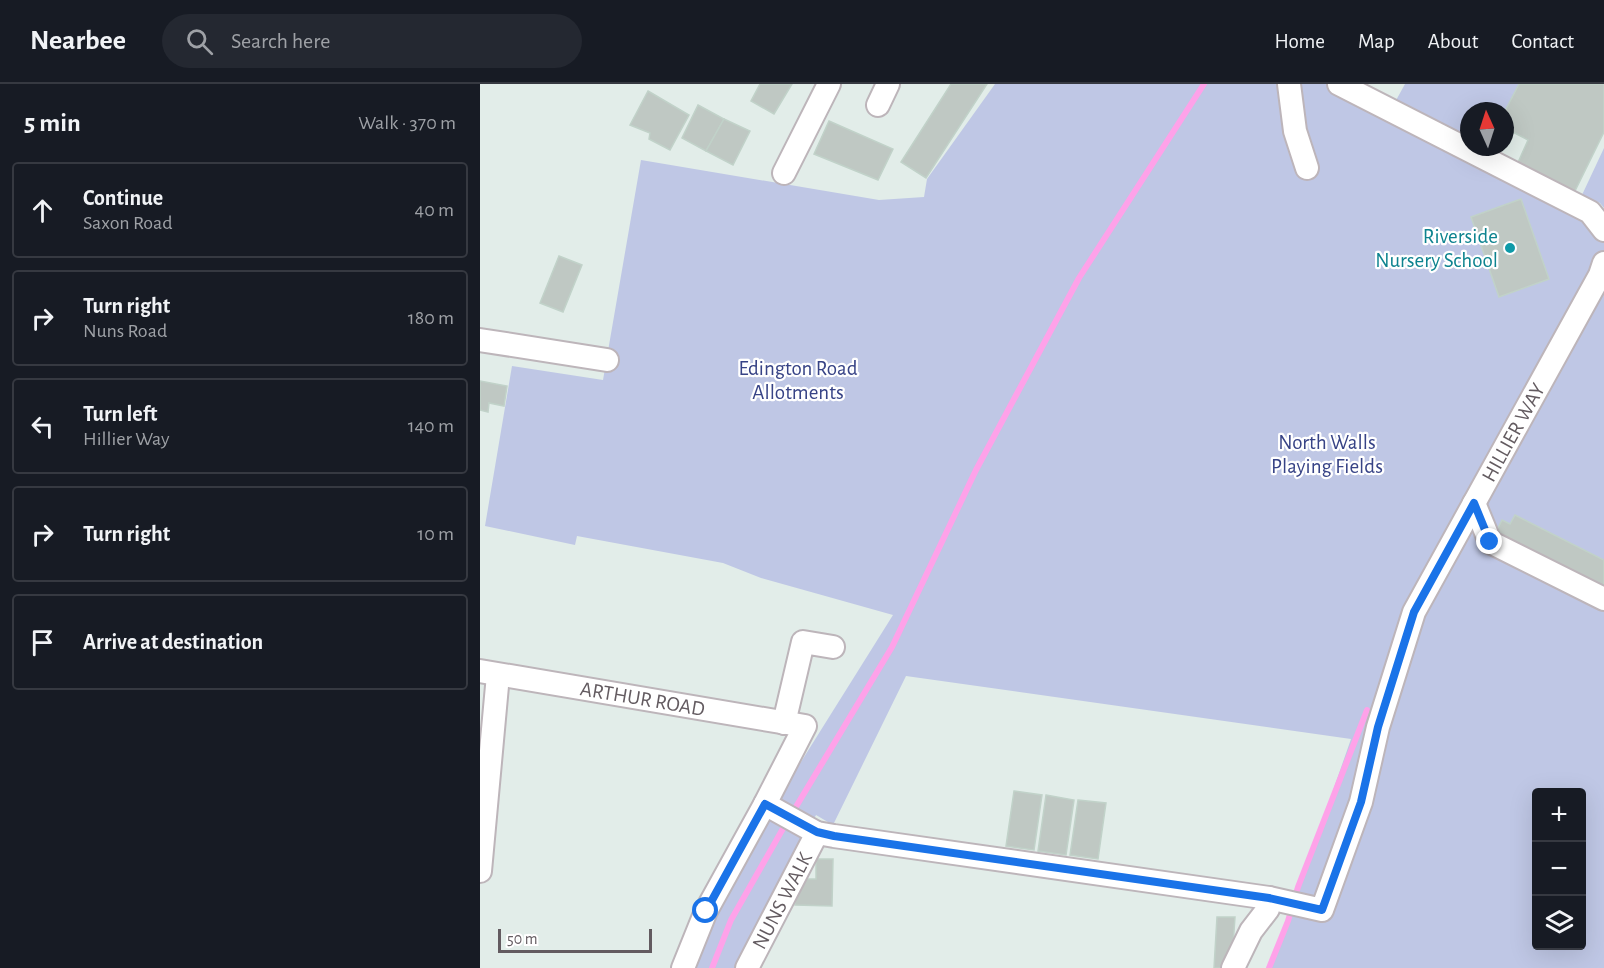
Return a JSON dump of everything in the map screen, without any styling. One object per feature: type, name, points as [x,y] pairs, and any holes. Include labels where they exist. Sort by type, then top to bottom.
[{"type":"street","points":[[784,173],[829,84]]},
{"type":"street","points":[[878,105],[888,84]]},
{"type":"street","points":[[1289,84],[1295,131],[1307,168]]},
{"type":"street","points":[[1339,84],[1590,212],[1604,230]]},
{"type":"street","name":"HILLIER WAY","points":[[1276,899],[1322,910],[1361,802],[1378,727],[1414,612],[1600,275],[1604,263]]},
{"type":"street","points":[[480,340],[607,360]]},
{"type":"street","points":[[1474,503],[1490,542],[1604,599]]},
{"type":"street","points":[[683,968],[706,911],[765,804],[794,724],[803,642],[833,647]]},
{"type":"street","points":[[480,871],[489,673]]},
{"type":"street","name":"ARTHUR ROAD","points":[[489,673],[794,724]]},
{"type":"street","points":[[765,804],[817,832],[834,836],[1276,899]]},
{"type":"street","name":"NUNS WALK","points":[[747,968],[817,832]]},
{"type":"street","points":[[1233,968],[1251,931],[1276,899]]},
{"type":"green space","name":"North Walls Playing Fields","points":[[995,84],[1339,84],[1460,151],[1460,156],[1470,156],[1604,230],[1604,968],[1271,968],[1351,739],[906,676],[833,825],[816,815],[739,968],[694,968],[714,916],[784,789],[893,615],[761,578],[723,563],[577,536],[575,545],[485,526],[512,366],[603,380],[641,160],[879,200],[924,197],[927,179]]},
{"type":"green space","points":[[1405,84],[1519,84],[1510,102],[1460,102],[1460,138],[1394,104]]},
{"type":"green space","points":[[1604,148],[1604,208],[1600,203],[1582,195]]},
{"type":"building","points":[[760,84],[792,84],[774,114],[751,101]]},
{"type":"building","points":[[951,84],[987,84],[926,178],[901,162]]},
{"type":"building","points":[[1519,84],[1604,84],[1604,132],[1572,197],[1516,167],[1528,140],[1514,133],[1514,102],[1510,102]]},
{"type":"building","points":[[648,91],[689,115],[670,150],[649,139],[650,133],[630,125]]},
{"type":"building","points":[[698,105],[724,119],[706,151],[682,138]]},
{"type":"building","points":[[724,119],[750,131],[733,165],[706,151]]},
{"type":"building","points":[[829,121],[893,149],[878,180],[814,154]]},
{"type":"building","name":"Riverside Nursery School","points":[[1521,199],[1549,279],[1499,297],[1471,217]]},
{"type":"building","points":[[559,256],[582,265],[563,312],[540,303]]},
{"type":"building","points":[[480,381],[507,386],[504,406],[489,403],[488,412],[480,410]]},
{"type":"building","points":[[1515,515],[1604,560],[1604,595],[1492,540],[1502,520],[1510,524]]},
{"type":"building","points":[[1014,791],[1042,795],[1034,850],[1006,846]]},
{"type":"building","points":[[1046,795],[1074,800],[1066,855],[1038,851]]},
{"type":"building","points":[[1078,800],[1106,803],[1098,859],[1070,855]]},
{"type":"building","points":[[816,859],[833,859],[832,906],[795,905],[795,879],[816,879]]},
{"type":"building","points":[[1217,917],[1235,917],[1232,960],[1227,968],[1214,968]]},
{"type":"waterway","points":[[712,968],[731,920],[892,647],[976,470],[1079,278],[1204,84]]},
{"type":"waterway","points":[[1269,968],[1367,710]]},
{"type":"place","name":"Riverside Nursery School","points":[[1510,248]]},
{"type":"route","points":[[706,911],[765,804],[817,832],[834,836],[1283,900],[1322,910],[1361,802],[1378,727],[1414,612],[1474,503],[1490,542]]},
{"type":"park label","name":"Edington Road Allotments","points":[[798,380]]}]
